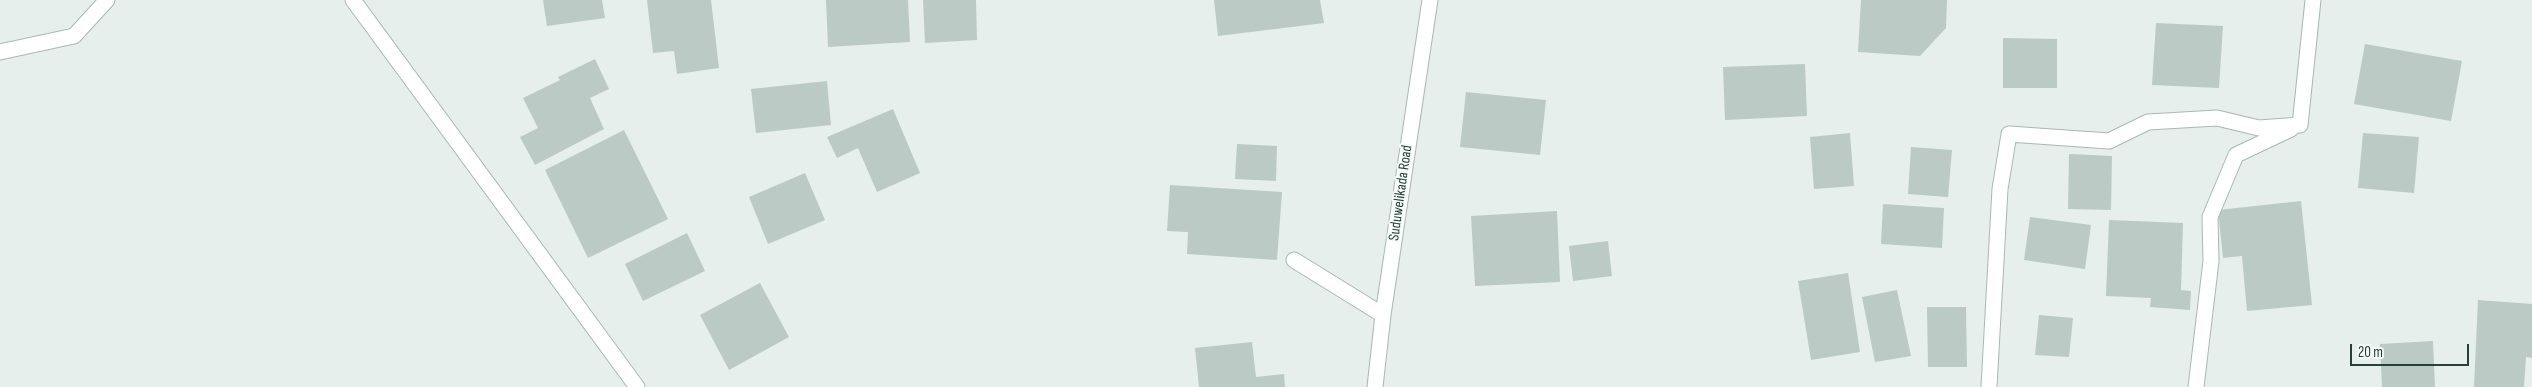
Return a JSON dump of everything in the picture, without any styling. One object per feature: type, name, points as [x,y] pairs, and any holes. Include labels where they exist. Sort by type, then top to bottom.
[{"type":"street","points":[[0,52],[74,36],[107,0]]},
{"type":"street","points":[[353,0],[637,387]]},
{"type":"street","name":"Suduwelikada Road","points":[[1375,387],[1383,315],[1430,0]]},
{"type":"street","points":[[2300,125],[2313,0]]},
{"type":"street","points":[[1989,387],[2000,189],[2009,134],[2109,141],[2148,122],[2217,118],[2259,128],[2300,125]]},
{"type":"street","points":[[2196,387],[2210,261],[2210,217],[2236,155],[2300,125]]},
{"type":"street","points":[[1294,260],[1383,315]]},
{"type":"building","points":[[543,0],[602,0],[605,18],[547,26]]},
{"type":"building","points":[[647,0],[711,0],[719,68],[677,74],[674,51],[653,53]]},
{"type":"building","points":[[826,0],[908,0],[910,42],[828,47]]},
{"type":"building","points":[[923,0],[976,0],[977,40],[925,43]]},
{"type":"building","points":[[1214,0],[1320,0],[1324,23],[1218,36]]},
{"type":"building","points":[[1861,0],[1947,0],[1946,28],[1920,56],[1858,52]]},
{"type":"building","points":[[2156,23],[2223,26],[2219,88],[2152,85]]},
{"type":"building","points":[[2003,38],[2057,39],[2057,88],[2003,88]]},
{"type":"building","points":[[2365,44],[2462,61],[2451,121],[2354,104]]},
{"type":"building","points":[[595,59],[609,89],[590,98],[604,129],[535,165],[520,137],[538,128],[523,98],[560,80],[558,77]]},
{"type":"building","points":[[1805,64],[1807,116],[1725,120],[1723,67]]},
{"type":"building","points":[[827,81],[831,125],[756,133],[751,89]]},
{"type":"building","points":[[1466,92],[1546,100],[1540,155],[1460,147]]},
{"type":"building","points":[[893,109],[920,173],[877,192],[858,148],[837,158],[827,137]]},
{"type":"building","points":[[624,130],[668,219],[588,258],[545,170]]},
{"type":"building","points":[[1850,133],[1854,186],[1814,189],[1810,137]]},
{"type":"building","points":[[2363,133],[2419,137],[2414,193],[2358,188]]},
{"type":"building","points":[[1237,144],[1277,146],[1276,181],[1235,179]]},
{"type":"building","points":[[1911,147],[1952,150],[1948,197],[1908,194]]},
{"type":"building","points":[[2069,154],[2112,156],[2111,210],[2068,209]]},
{"type":"building","points":[[805,173],[825,220],[768,244],[749,197]]},
{"type":"building","points":[[1170,185],[1282,192],[1277,260],[1187,254],[1188,232],[1167,231]]},
{"type":"building","points":[[2301,201],[2312,305],[2247,311],[2242,256],[2223,258],[2218,210]]},
{"type":"building","points":[[1883,204],[1944,208],[1942,248],[1881,244]]},
{"type":"building","points":[[1557,211],[1560,282],[1475,286],[1471,216]]},
{"type":"building","points":[[2030,217],[2091,225],[2085,269],[2024,260]]},
{"type":"building","points":[[2109,220],[2183,223],[2181,290],[2191,291],[2190,310],[2150,307],[2151,298],[2106,296]]},
{"type":"building","points":[[687,233],[705,271],[643,301],[625,264]]},
{"type":"building","points":[[1608,241],[1612,276],[1573,281],[1569,246]]},
{"type":"building","points":[[1848,273],[1860,352],[1811,360],[1798,281]]},
{"type":"building","points":[[760,283],[789,337],[729,370],[700,315]]},
{"type":"building","points":[[1897,290],[1911,356],[1875,362],[1862,297]]},
{"type":"building","points":[[2478,300],[2532,304],[2532,358],[2526,357],[2524,387],[2474,387]]},
{"type":"building","points":[[1927,307],[1966,307],[1967,367],[1928,367]]},
{"type":"building","points":[[2039,315],[2073,318],[2069,357],[2035,355]]},
{"type":"building","points":[[2433,341],[2435,387],[2382,387],[2380,344]]},
{"type":"building","points":[[1252,342],[1256,377],[1284,374],[1285,387],[1199,387],[1195,348]]}]
